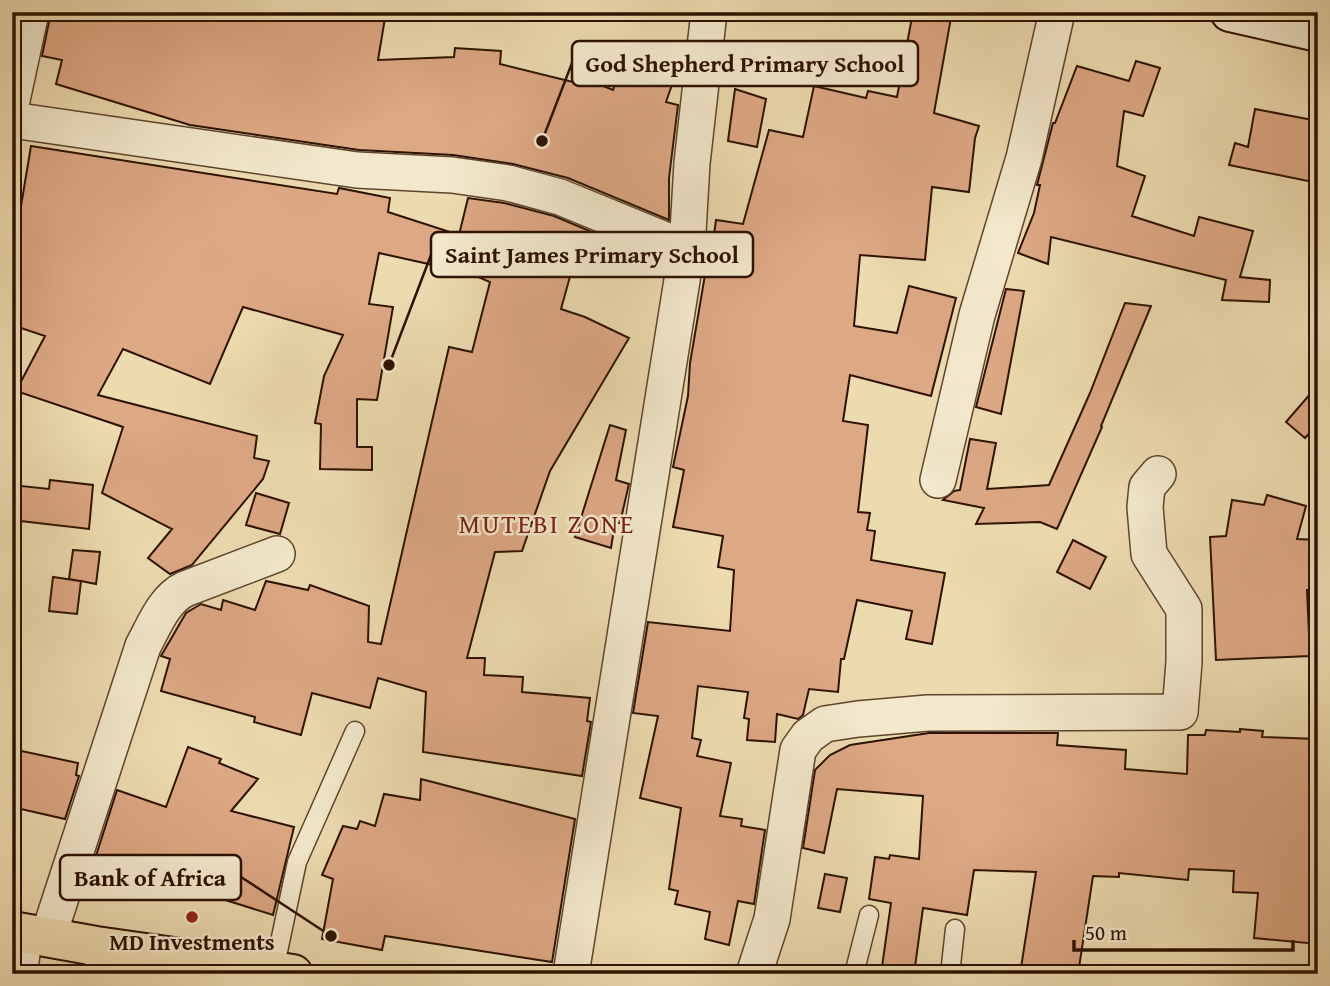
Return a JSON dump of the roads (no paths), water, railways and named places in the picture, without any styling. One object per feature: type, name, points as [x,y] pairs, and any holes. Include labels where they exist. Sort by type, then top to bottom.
[{"type":"main road","points":[[1230,12],[1318,32]]},
{"type":"main road","points":[[31,934],[94,960],[284,972]]},
{"type":"street","points":[[12,100],[31,12]]},
{"type":"street","points":[[571,974],[687,249],[692,163],[709,12]]},
{"type":"street","points":[[939,480],[977,315],[1024,158],[1057,12]]},
{"type":"street","points":[[12,120],[357,170],[452,175],[508,183],[560,197],[687,249]]},
{"type":"street","points":[[754,974],[772,919],[798,750],[808,737],[825,724],[928,713],[1180,712],[1184,609],[1149,554],[1145,507],[1147,487],[1158,474]]},
{"type":"street","points":[[31,934],[143,646],[167,604],[175,593],[277,554]]},
{"type":"lane","points":[[284,972],[297,862],[355,731]]},
{"type":"lane","points":[[854,974],[869,915]]},
{"type":"lane","points":[[950,974],[956,929]]},
{"type":"lane","points":[[28,974],[31,934]]},
{"type":"place","name":"God Shepherd Primary School","points":[[542,141]]},
{"type":"place","name":"Saint James Primary School","points":[[389,365]]},
{"type":"place","name":"MD Investments","points":[[192,917]]},
{"type":"place","name":"Bank of Africa","points":[[331,936]]},
{"type":"district","name":"MUTEBI ZONE","points":[[547,524]]}]
